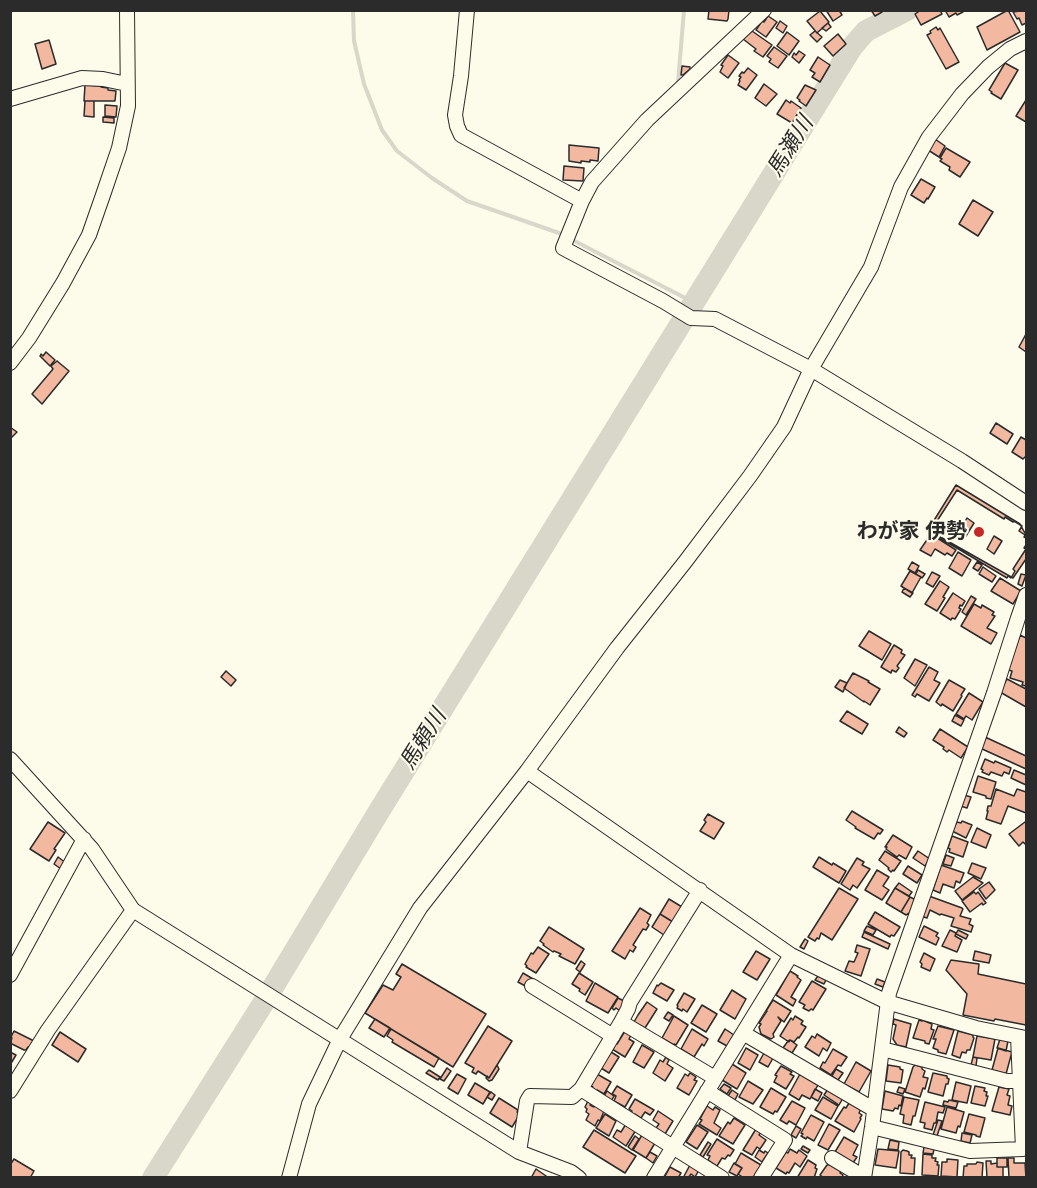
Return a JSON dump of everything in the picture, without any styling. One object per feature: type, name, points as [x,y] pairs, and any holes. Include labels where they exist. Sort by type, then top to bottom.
[{"type":"street","points":[[10,363],[29,338],[63,283],[89,235],[119,148],[128,105],[127,10]]},
{"type":"street","points":[[467,10],[455,115],[461,135],[582,201]]},
{"type":"street","points":[[764,10],[647,120],[617,152],[592,182],[562,249],[691,318],[715,319],[810,369],[962,461],[1026,503]]},
{"type":"street","points":[[289,1178],[309,1104],[340,1039],[420,908],[527,771],[617,648],[750,476],[784,427],[810,369],[871,267],[901,188],[929,137],[962,94],[988,67],[1010,49],[1026,41]]},
{"type":"street","points":[[10,99],[82,78],[92,77],[127,84]]},
{"type":"street","points":[[832,1158],[864,1177],[888,993],[994,693],[1026,595]]},
{"type":"street","points":[[10,759],[84,839],[133,910],[519,1152],[571,1172],[579,1178]]},
{"type":"street","points":[[527,771],[791,955],[887,1002],[966,1026],[1022,1038],[1023,1149],[970,1151],[872,1127]]},
{"type":"street","points":[[10,975],[84,839]]},
{"type":"street","points":[[519,1152],[527,1101],[530,1096],[572,1097],[581,1089],[621,1022],[630,1002],[700,890]]},
{"type":"street","points":[[10,1091],[48,1030],[133,910]]},
{"type":"street","points":[[654,1178],[791,955]]},
{"type":"street","points":[[532,986],[613,1036]]},
{"type":"street","points":[[621,1022],[715,1078]]},
{"type":"street","points":[[743,1033],[873,1109]]},
{"type":"street","points":[[882,1049],[1007,1081],[1021,1081]]},
{"type":"street","points":[[581,1089],[722,1178]]},
{"type":"street","points":[[707,1091],[785,1140],[761,1178]]},
{"type":"building","points":[[709,10],[729,10],[727,21],[708,19]]},
{"type":"building","points":[[826,10],[839,10],[842,15],[833,21]]},
{"type":"building","points":[[871,10],[881,10],[882,12],[875,16]]},
{"type":"building","points":[[921,10],[940,10],[942,14],[921,25],[915,14]]},
{"type":"building","points":[[945,10],[962,10],[963,12],[949,17]]},
{"type":"building","points":[[1008,10],[1020,32],[987,50],[977,27]]},
{"type":"building","points":[[1026,10],[1026,23],[1022,25],[1013,12]]},
{"type":"building","points":[[820,11],[829,22],[817,33],[807,21]]},
{"type":"building","points":[[768,16],[777,22],[766,37],[756,30]]},
{"type":"building","points":[[780,21],[787,26],[783,33],[776,28]]},
{"type":"building","points":[[828,23],[831,27],[826,31],[822,28]]},
{"type":"building","points":[[936,27],[938,30],[940,28],[959,62],[946,69],[927,35]]},
{"type":"building","points":[[752,31],[772,45],[763,57],[743,39]]},
{"type":"building","points":[[815,31],[822,37],[817,42],[810,35]]},
{"type":"building","points":[[787,32],[799,41],[789,55],[777,46]]},
{"type":"building","points":[[838,34],[846,44],[833,56],[824,46]]},
{"type":"building","points":[[49,40],[56,64],[42,69],[35,44]]},
{"type":"building","points":[[774,47],[787,56],[778,68],[769,62],[771,59],[767,56]]},
{"type":"building","points":[[799,51],[805,55],[799,63],[792,57]]},
{"type":"building","points":[[728,55],[739,63],[728,78],[720,72],[723,66],[721,65]]},
{"type":"building","points":[[818,57],[830,65],[820,82],[812,77],[815,73],[810,70]]},
{"type":"building","points":[[1005,63],[1018,70],[1001,99],[989,90]]},
{"type":"building","points":[[682,66],[690,67],[690,69],[681,75]]},
{"type":"building","points":[[748,68],[757,75],[746,90],[738,85],[741,77],[739,76]]},
{"type":"building","points":[[764,84],[777,94],[766,106],[755,98]]},
{"type":"building","points":[[85,85],[101,86],[116,91],[115,101],[84,101]]},
{"type":"building","points":[[805,85],[816,90],[806,106],[797,98]]},
{"type":"building","points":[[786,100],[801,108],[792,123],[777,114]]},
{"type":"building","points":[[1026,100],[1026,122],[1016,116]]},
{"type":"building","points":[[85,101],[94,101],[94,117],[84,116]]},
{"type":"building","points":[[105,105],[117,106],[116,117],[105,116]]},
{"type":"building","points":[[103,117],[114,118],[114,123],[103,122]]},
{"type":"building","points":[[935,139],[945,146],[939,157],[928,150]]},
{"type":"building","points":[[569,145],[599,148],[598,161],[581,161],[581,163],[569,161]]},
{"type":"building","points":[[946,148],[970,162],[960,177],[940,161]]},
{"type":"building","points":[[564,166],[584,168],[583,181],[563,180]]},
{"type":"building","points":[[921,179],[935,187],[924,203],[911,195]]},
{"type":"building","points":[[973,200],[993,212],[978,236],[959,224]]},
{"type":"building","points":[[1026,334],[1026,352],[1019,347]]},
{"type":"building","points":[[46,352],[55,360],[50,366],[40,356]]},
{"type":"building","points":[[57,361],[69,371],[42,404],[32,394]]},
{"type":"building","points":[[996,423],[1013,434],[1007,444],[990,433]]},
{"type":"building","points":[[10,427],[17,432],[10,439]]},
{"type":"building","points":[[1021,437],[1026,440],[1026,456],[1023,459],[1012,452]]},
{"type":"building","name":"わが家 伊勢","points":[[956,485],[1020,524],[1026,535],[1026,559],[1013,578],[928,530]]},
{"type":"building","name":"わが家 伊勢","points":[[957,490],[1004,519],[1005,517],[1022,526],[1019,531],[1025,535],[1024,548],[1026,549],[1013,569],[1015,571],[1011,578],[1008,576],[1007,578],[930,532]],"holes":[[[967,518],[974,523],[966,536],[959,532]],[[994,536],[1002,541],[994,554],[987,549]]]},
{"type":"building","points":[[931,534],[956,550],[952,556],[935,549],[931,556],[920,550]]},
{"type":"building","points":[[958,552],[971,560],[962,576],[949,568]]},
{"type":"building","points":[[912,562],[919,566],[915,573],[908,569]]},
{"type":"building","points":[[977,562],[982,565],[978,571],[973,568]]},
{"type":"building","points":[[983,567],[996,576],[992,582],[979,574]]},
{"type":"building","points":[[918,570],[925,574],[922,578],[916,574]]},
{"type":"building","points":[[910,571],[921,577],[912,593],[901,586]]},
{"type":"building","points":[[932,572],[940,576],[933,587],[926,583]]},
{"type":"building","points":[[1021,574],[1026,575],[1022,586],[1018,584]]},
{"type":"building","points":[[1000,578],[1021,591],[1013,604],[991,591]]},
{"type":"building","points":[[940,581],[949,587],[937,611],[925,604]]},
{"type":"building","points":[[904,588],[913,593],[910,597],[902,592]]},
{"type":"building","points":[[953,593],[965,601],[962,606],[960,605],[961,609],[955,619],[951,620],[940,613]]},
{"type":"building","points":[[971,596],[976,599],[966,615],[962,612]]},
{"type":"building","points":[[974,604],[981,608],[982,605],[994,612],[992,615],[995,616],[987,628],[997,633],[991,644],[961,626]]},
{"type":"building","points":[[869,631],[891,644],[882,660],[859,646]]},
{"type":"building","points":[[1020,635],[1026,638],[1026,686],[1022,685],[1023,682],[1010,678],[1012,671],[1008,670]]},
{"type":"building","points":[[894,645],[905,655],[897,666],[899,668],[896,672],[892,670],[891,673],[881,667]]},
{"type":"building","points":[[915,659],[927,665],[915,686],[904,678]]},
{"type":"building","points":[[929,667],[938,672],[934,680],[940,683],[929,701],[917,694],[915,697],[912,695]]},
{"type":"building","points":[[226,671],[236,680],[231,686],[221,677]]},
{"type":"building","points":[[853,673],[880,689],[870,705],[844,688]]},
{"type":"building","points":[[1007,679],[1026,689],[1026,707],[1000,692]]},
{"type":"building","points":[[840,680],[847,683],[843,692],[835,687]]},
{"type":"building","points":[[949,680],[965,689],[953,711],[936,702]]},
{"type":"building","points":[[969,693],[983,702],[972,720],[966,716],[964,719],[956,714]]},
{"type":"building","points":[[847,711],[868,724],[862,734],[840,721]]},
{"type":"building","points":[[955,715],[964,720],[961,726],[952,721]]},
{"type":"building","points":[[899,727],[907,733],[904,737],[896,732]]},
{"type":"building","points":[[940,729],[968,747],[961,758],[949,750],[947,752],[943,749],[944,747],[933,740]]},
{"type":"building","points":[[985,737],[1026,756],[1026,769],[980,748]]},
{"type":"building","points":[[985,759],[1011,768],[1009,774],[1004,772],[1002,776],[982,772]]},
{"type":"building","points":[[1014,770],[1026,775],[1026,785],[1011,778]]},
{"type":"building","points":[[978,776],[996,782],[991,799],[973,792]]},
{"type":"building","points":[[996,789],[1014,796],[1017,789],[1026,792],[1026,813],[1008,806],[1001,824],[986,819],[988,806],[991,806]]},
{"type":"building","points":[[964,795],[971,797],[967,808],[960,806]]},
{"type":"building","points":[[852,811],[883,830],[874,839],[855,828],[846,820]]},
{"type":"building","points":[[708,814],[724,823],[714,839],[700,831]]},
{"type":"building","points":[[962,821],[972,825],[966,838],[952,831],[957,822]]},
{"type":"building","points":[[48,822],[65,833],[49,861],[30,849]]},
{"type":"building","points":[[1025,822],[1026,843],[1023,842],[1019,846],[1009,834]]},
{"type":"building","points":[[977,828],[991,835],[986,848],[971,842]]},
{"type":"building","points":[[893,835],[912,847],[906,859],[899,855],[897,857],[886,849]]},
{"type":"building","points":[[952,836],[968,842],[963,857],[949,852]]},
{"type":"building","points":[[885,851],[901,861],[894,871],[891,872],[879,860]]},
{"type":"building","points":[[918,851],[930,859],[925,866],[913,858]]},
{"type":"building","points":[[946,855],[954,858],[951,866],[943,864]]},
{"type":"building","points":[[58,857],[66,863],[61,869],[54,864]]},
{"type":"building","points":[[819,857],[846,871],[839,883],[813,867]]},
{"type":"building","points":[[857,858],[864,862],[862,865],[870,869],[857,888],[853,885],[850,890],[841,884]]},
{"type":"building","points":[[972,863],[986,868],[981,879],[968,873]]},
{"type":"building","points":[[941,865],[964,873],[960,883],[956,881],[954,888],[943,884],[940,893],[933,890]]},
{"type":"building","points":[[908,866],[922,875],[917,883],[903,874]]},
{"type":"building","points":[[877,870],[889,877],[883,886],[889,890],[882,900],[865,890]]},
{"type":"building","points":[[973,877],[983,883],[962,900],[955,891]]},
{"type":"building","points":[[989,882],[995,890],[986,899],[979,889]]},
{"type":"building","points":[[899,883],[912,892],[909,896],[895,888]]},
{"type":"building","points":[[839,888],[858,899],[832,940],[821,933],[819,939],[815,941],[808,937]]},
{"type":"building","points":[[895,888],[910,897],[901,912],[886,903]]},
{"type":"building","points":[[974,892],[976,894],[978,892],[986,903],[983,905],[982,903],[970,912],[962,901]]},
{"type":"building","points":[[929,896],[962,908],[960,916],[971,919],[969,924],[973,926],[971,932],[951,926],[954,918],[930,910],[927,918],[921,916]]},
{"type":"building","points":[[910,897],[916,900],[911,912],[906,915],[901,912]]},
{"type":"building","points":[[669,899],[682,907],[673,922],[660,914]]},
{"type":"building","points":[[640,908],[651,915],[647,923],[649,925],[646,930],[643,929],[633,945],[636,947],[633,952],[630,950],[625,959],[612,951]]},
{"type":"building","points":[[875,912],[900,927],[894,936],[890,937],[868,924]]},
{"type":"building","points":[[660,914],[673,922],[664,935],[652,927]]},
{"type":"building","points":[[867,926],[876,930],[873,935],[864,931]]},
{"type":"building","points":[[924,926],[938,933],[936,936],[939,938],[936,945],[919,937]]},
{"type":"building","points":[[549,927],[584,949],[575,964],[559,956],[561,954],[553,952],[540,941]]},
{"type":"building","points":[[950,930],[962,940],[957,952],[942,946]]},
{"type":"building","points":[[958,930],[968,935],[966,939],[956,934]]},
{"type":"building","points":[[864,932],[890,944],[888,949],[862,937]]},
{"type":"building","points":[[805,939],[808,941],[804,949],[800,947]]},
{"type":"building","points":[[857,945],[870,949],[861,976],[845,971],[849,961],[854,962],[858,953],[855,952]]},
{"type":"building","points":[[538,947],[549,954],[536,973],[525,964],[531,953],[533,954]]},
{"type":"building","points":[[756,951],[770,959],[757,980],[743,972]]},
{"type":"building","points":[[975,951],[991,955],[989,963],[973,960]]},
{"type":"building","points":[[924,953],[935,959],[930,971],[921,967],[920,962]]},
{"type":"building","points":[[951,960],[979,964],[978,974],[1026,984],[1026,1025],[963,1015],[967,994],[946,970]]},
{"type":"building","points":[[581,961],[585,964],[580,972],[576,969]]},
{"type":"building","points":[[402,964],[486,1014],[453,1067],[365,1013],[383,985],[393,990],[401,977],[396,974]]},
{"type":"building","points":[[790,971],[801,980],[791,997],[796,1000],[793,1006],[776,995]]},
{"type":"building","points":[[523,973],[533,979],[527,987],[518,982]]},
{"type":"building","points":[[579,973],[593,982],[585,995],[572,984]]},
{"type":"building","points":[[818,976],[826,980],[824,984],[815,980]]},
{"type":"building","points":[[877,979],[885,982],[883,987],[875,984]]},
{"type":"building","points":[[812,981],[826,989],[813,1010],[809,1011],[799,1002]]},
{"type":"building","points":[[595,983],[618,997],[608,1013],[586,1001]]},
{"type":"building","points":[[661,983],[674,990],[667,1001],[653,993],[657,985]]},
{"type":"building","points":[[732,990],[746,999],[735,1019],[720,1010]]},
{"type":"building","points":[[684,993],[695,999],[687,1012],[677,1008]]},
{"type":"building","points":[[618,998],[626,1002],[620,1011],[612,1008]]},
{"type":"building","points":[[773,1000],[791,1011],[784,1022],[778,1017],[781,1021],[771,1039],[761,1034],[759,1023]]},
{"type":"building","points":[[647,1002],[657,1009],[645,1028],[634,1022]]},
{"type":"building","points":[[702,1005],[717,1014],[706,1032],[691,1023]]},
{"type":"building","points":[[668,1012],[673,1015],[669,1021],[664,1018]]},
{"type":"building","points":[[674,1016],[688,1025],[676,1045],[662,1038]]},
{"type":"building","points":[[795,1016],[803,1021],[801,1024],[806,1027],[799,1038],[794,1042],[790,1040],[789,1042],[780,1036],[791,1018],[793,1020]]},
{"type":"building","points":[[375,1019],[390,1028],[384,1037],[369,1028]]},
{"type":"building","points":[[894,1019],[911,1024],[906,1047],[897,1045],[893,1039],[896,1025],[893,1024]]},
{"type":"building","points":[[919,1020],[932,1024],[931,1029],[934,1030],[929,1044],[913,1038]]},
{"type":"building","points":[[488,1026],[512,1041],[489,1078],[478,1071],[476,1074],[472,1072],[474,1068],[465,1063]]},
{"type":"building","points":[[938,1026],[954,1030],[946,1054],[933,1048],[936,1039],[933,1039]]},
{"type":"building","points":[[391,1029],[439,1058],[434,1067],[392,1042],[393,1040],[387,1036]]},
{"type":"building","points":[[692,1029],[708,1039],[694,1057],[681,1049]]},
{"type":"building","points":[[725,1029],[734,1035],[727,1046],[718,1041]]},
{"type":"building","points":[[14,1031],[34,1041],[31,1048],[24,1050],[10,1043]]},
{"type":"building","points":[[625,1031],[631,1035],[629,1039],[634,1042],[625,1057],[612,1049]]},
{"type":"building","points":[[958,1031],[973,1035],[974,1038],[970,1050],[966,1053],[962,1052],[960,1058],[952,1055]]},
{"type":"building","points":[[60,1032],[86,1049],[78,1062],[52,1045]]},
{"type":"building","points":[[817,1034],[831,1043],[827,1051],[823,1048],[819,1056],[805,1047],[812,1036],[815,1038]]},
{"type":"building","points":[[977,1036],[995,1039],[991,1060],[973,1057]]},
{"type":"building","points":[[1000,1039],[1008,1041],[1006,1051],[997,1048]]},
{"type":"building","points":[[790,1040],[797,1045],[792,1053],[783,1048]]},
{"type":"building","points":[[642,1045],[654,1052],[644,1068],[633,1062]]},
{"type":"building","points":[[746,1048],[758,1055],[750,1070],[738,1063]]},
{"type":"building","points":[[998,1048],[1012,1052],[1006,1074],[992,1070]]},
{"type":"building","points":[[833,1049],[847,1057],[831,1075],[820,1068]]},
{"type":"building","points":[[10,1052],[16,1055],[10,1065]]},
{"type":"building","points":[[611,1052],[619,1057],[609,1073],[601,1068]]},
{"type":"building","points":[[764,1053],[773,1058],[768,1067],[759,1062]]},
{"type":"building","points":[[666,1057],[669,1060],[667,1064],[673,1068],[665,1081],[653,1073],[660,1060],[663,1062]]},
{"type":"building","points":[[973,1057],[977,1058],[976,1066],[971,1065]]},
{"type":"building","points":[[856,1062],[871,1071],[859,1092],[844,1084]]},
{"type":"building","points":[[732,1064],[746,1073],[737,1089],[722,1080]]},
{"type":"building","points":[[497,1065],[499,1069],[489,1081],[487,1076],[489,1078]]},
{"type":"building","points":[[888,1065],[900,1067],[903,1070],[901,1083],[886,1081]]},
{"type":"building","points":[[915,1065],[922,1067],[925,1071],[923,1077],[928,1078],[920,1097],[905,1092]]},
{"type":"building","points":[[781,1066],[792,1072],[790,1074],[794,1076],[786,1089],[774,1082],[777,1076],[775,1075]]},
{"type":"building","points":[[447,1068],[451,1071],[444,1081],[440,1079]]},
{"type":"building","points":[[836,1069],[843,1073],[838,1080],[832,1076]]},
{"type":"building","points":[[429,1070],[440,1077],[438,1080],[426,1073]]},
{"type":"building","points":[[690,1073],[696,1077],[694,1080],[697,1081],[689,1095],[677,1088],[685,1074],[688,1076]]},
{"type":"building","points":[[933,1073],[947,1076],[949,1079],[943,1096],[928,1092]]},
{"type":"building","points":[[457,1074],[466,1079],[458,1094],[448,1088]]},
{"type":"building","points":[[597,1074],[611,1082],[604,1094],[591,1090],[593,1087],[590,1085]]},
{"type":"building","points":[[800,1074],[818,1085],[810,1099],[802,1095],[799,1100],[789,1094]]},
{"type":"building","points":[[748,1081],[763,1090],[753,1104],[739,1097]]},
{"type":"building","points":[[956,1082],[971,1086],[967,1103],[952,1100]]},
{"type":"building","points":[[475,1083],[490,1092],[483,1104],[468,1095]]},
{"type":"building","points":[[724,1084],[731,1088],[727,1094],[720,1089]]},
{"type":"building","points":[[617,1086],[632,1095],[625,1107],[614,1101],[616,1096],[612,1094]]},
{"type":"building","points":[[975,1086],[985,1088],[984,1091],[987,1092],[985,1106],[971,1103]]},
{"type":"building","points":[[899,1087],[905,1089],[903,1094],[897,1092]]},
{"type":"building","points":[[999,1087],[1009,1089],[1008,1105],[1012,1106],[1010,1115],[992,1111]]},
{"type":"building","points":[[771,1088],[786,1097],[777,1112],[773,1114],[760,1107]]},
{"type":"building","points":[[815,1089],[822,1093],[818,1101],[811,1097]]},
{"type":"building","points":[[828,1089],[843,1098],[839,1105],[824,1095]]},
{"type":"building","points":[[732,1090],[738,1094],[735,1100],[728,1096]]},
{"type":"building","points":[[607,1091],[614,1096],[610,1103],[603,1098]]},
{"type":"building","points":[[885,1091],[903,1096],[898,1109],[895,1108],[893,1111],[882,1109]]},
{"type":"building","points":[[491,1092],[495,1095],[492,1100],[487,1097]]},
{"type":"building","points":[[823,1097],[838,1106],[831,1119],[815,1110]]},
{"type":"building","points":[[904,1097],[919,1100],[911,1125],[903,1123],[904,1115],[900,1114]]},
{"type":"building","points":[[499,1098],[518,1110],[520,1114],[512,1127],[490,1113]]},
{"type":"building","points":[[635,1099],[654,1110],[650,1115],[645,1112],[641,1118],[635,1114],[634,1117],[630,1114],[632,1111],[629,1109]]},
{"type":"building","points":[[588,1101],[592,1103],[590,1105],[604,1111],[595,1126],[586,1120],[589,1114],[585,1107]]},
{"type":"building","points":[[792,1101],[805,1108],[796,1125],[780,1120]]},
{"type":"building","points":[[944,1101],[958,1102],[956,1108],[943,1105]]},
{"type":"building","points":[[925,1102],[945,1107],[943,1113],[938,1112],[932,1130],[924,1128],[925,1123],[920,1122]]},
{"type":"building","points":[[849,1103],[861,1109],[859,1113],[862,1115],[861,1119],[854,1132],[835,1121]]},
{"type":"building","points":[[707,1106],[713,1110],[715,1107],[720,1110],[714,1123],[721,1128],[717,1135],[699,1124]]},
{"type":"building","points":[[947,1107],[964,1112],[956,1133],[941,1129]]},
{"type":"building","points":[[658,1111],[673,1121],[665,1134],[656,1128],[659,1124],[653,1120]]},
{"type":"building","points":[[605,1114],[616,1121],[609,1136],[596,1128]]},
{"type":"building","points":[[969,1114],[985,1118],[980,1137],[964,1132]]},
{"type":"building","points":[[811,1115],[824,1122],[814,1141],[801,1136]]},
{"type":"building","points":[[734,1118],[745,1125],[733,1144],[719,1136],[728,1122],[730,1124]]},
{"type":"building","points":[[938,1120],[942,1121],[937,1136],[933,1135]]},
{"type":"building","points":[[626,1124],[636,1130],[626,1146],[613,1137],[617,1130],[621,1132]]},
{"type":"building","points":[[829,1124],[840,1130],[828,1150],[818,1145]]},
{"type":"building","points":[[697,1125],[708,1132],[697,1149],[686,1142]]},
{"type":"building","points":[[796,1126],[801,1129],[796,1138],[791,1135]]},
{"type":"building","points":[[756,1129],[761,1132],[759,1135],[766,1140],[760,1149],[757,1147],[752,1155],[743,1150]]},
{"type":"building","points":[[594,1130],[636,1156],[625,1173],[583,1147]]},
{"type":"building","points":[[962,1133],[972,1135],[970,1143],[961,1141]]},
{"type":"building","points":[[642,1135],[655,1143],[646,1158],[633,1150]]},
{"type":"building","points":[[635,1136],[639,1139],[632,1150],[628,1147]]},
{"type":"building","points":[[844,1137],[858,1145],[853,1155],[857,1157],[853,1163],[835,1152]]},
{"type":"building","points":[[717,1139],[734,1150],[730,1156],[722,1158],[717,1166],[708,1160],[710,1156],[707,1155]]},
{"type":"building","points":[[890,1140],[899,1142],[898,1150],[888,1149]]},
{"type":"building","points":[[708,1142],[711,1144],[703,1157],[700,1155]]},
{"type":"building","points":[[803,1146],[810,1150],[808,1153],[801,1149]]},
{"type":"building","points":[[924,1147],[934,1149],[933,1154],[923,1153]]},
{"type":"building","points":[[790,1149],[797,1153],[799,1150],[807,1156],[800,1167],[795,1163],[786,1174],[776,1168]]},
{"type":"building","points":[[878,1149],[899,1151],[896,1168],[875,1165]]},
{"type":"building","points":[[759,1150],[768,1153],[762,1162],[755,1157]]},
{"type":"building","points":[[903,1150],[912,1155],[911,1158],[915,1158],[914,1174],[900,1173]]},
{"type":"building","points":[[650,1152],[657,1156],[653,1163],[646,1158]]},
{"type":"building","points":[[741,1153],[761,1165],[753,1178],[744,1178],[738,1174],[742,1168],[735,1164]]},
{"type":"building","points":[[923,1154],[936,1158],[935,1161],[939,1165],[938,1176],[922,1175]]},
{"type":"building","points":[[997,1158],[1007,1158],[1007,1167],[997,1167]]},
{"type":"building","points":[[1008,1158],[1014,1158],[1014,1163],[1025,1163],[1026,1178],[1009,1178]]},
{"type":"building","points":[[14,1159],[34,1171],[30,1178],[10,1178],[10,1165]]},
{"type":"building","points":[[947,1159],[958,1160],[957,1177],[941,1176],[942,1162],[947,1162]]},
{"type":"building","points":[[808,1160],[816,1165],[814,1178],[797,1178]]},
{"type":"building","points":[[986,1161],[991,1161],[991,1164],[997,1163],[997,1167],[1003,1167],[1003,1178],[987,1178]]},
{"type":"building","points":[[977,1162],[983,1163],[982,1178],[963,1178],[964,1166]]},
{"type":"building","points":[[734,1163],[742,1168],[737,1176],[729,1172]]},
{"type":"building","points":[[829,1164],[841,1171],[842,1178],[824,1178],[820,1175]]},
{"type":"building","points":[[690,1165],[699,1170],[695,1177],[691,1174],[688,1178],[683,1178]]},
{"type":"building","points":[[670,1167],[681,1173],[678,1178],[664,1178]]},
{"type":"building","points":[[536,1169],[549,1178],[531,1178]]},
{"type":"waterway","points":[[353,10],[354,41],[364,84],[382,130],[397,151],[467,201],[559,233],[695,303]]},
{"type":"waterway","points":[[678,83],[684,10]]},
{"type":"waterway","name":"馬頼川","points":[[153,1178],[264,1002],[381,808],[852,47],[866,31],[907,10]]},
{"type":"place","name":"わが家 伊勢","points":[[979,532]]},
{"type":"water label","name":"馬瀬川","points":[[791,147]]}]
